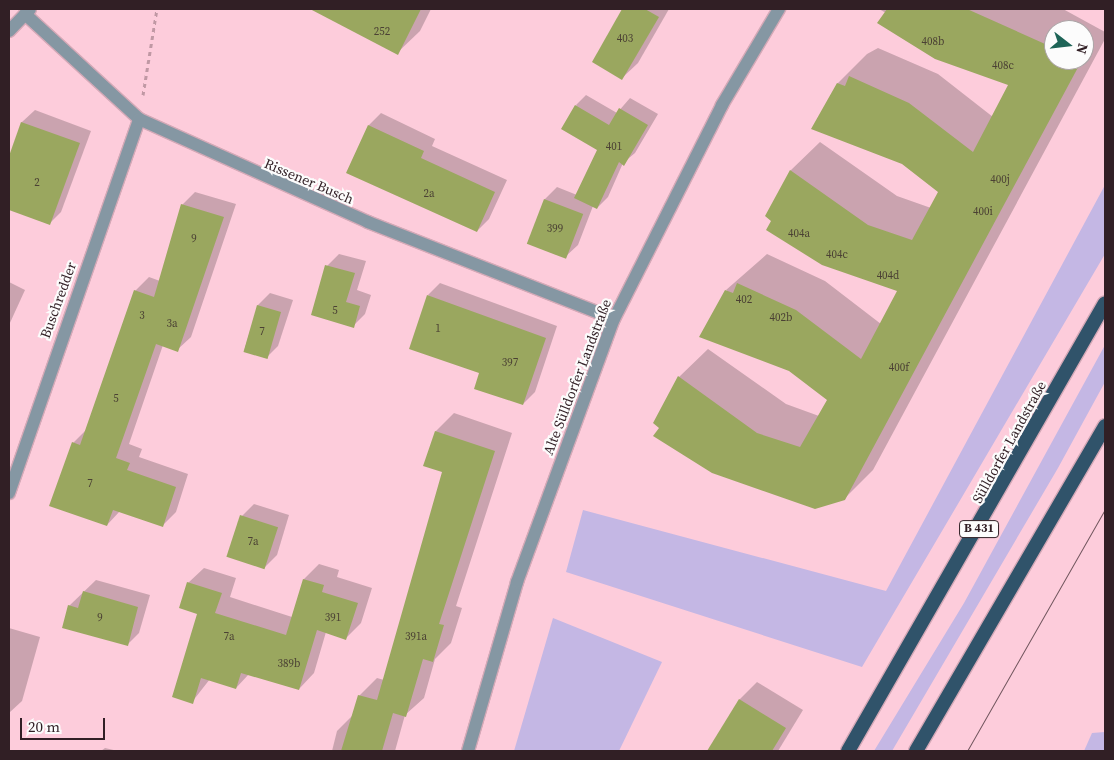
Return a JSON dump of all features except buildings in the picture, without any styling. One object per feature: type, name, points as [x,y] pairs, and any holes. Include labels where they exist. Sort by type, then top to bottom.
[{"type":"highway","name":"Sülldorfer Landstraße","points":[[848,751],[1105,303]]},
{"type":"highway","points":[[916,751],[1105,426]]},
{"type":"street","name":"Alte Sülldorfer Landstraße","points":[[468,751],[517,582],[614,319],[722,105],[779,9]]},
{"type":"street","name":"Rissener Busch","points":[[28,12],[139,119],[368,222],[614,319]]},
{"type":"street","points":[[9,31],[28,12]]},
{"type":"street","name":"Buschredder","points":[[9,493],[139,119]]},
{"type":"path","points":[[139,119],[157,9]]},
{"type":"shaded area","points":[[1105,185],[1105,254],[862,667],[566,572],[583,510],[886,591]]},
{"type":"shaded area","points":[[1105,345],[1105,382],[1058,468],[892,751],[874,751],[964,603]]},
{"type":"shaded area","points":[[553,618],[662,662],[619,751],[514,751]]},
{"type":"shaded area","points":[[1105,732],[1105,751],[1084,751],[1092,733]]},
{"type":"tram line","points":[[967,751],[1105,509]]}]
